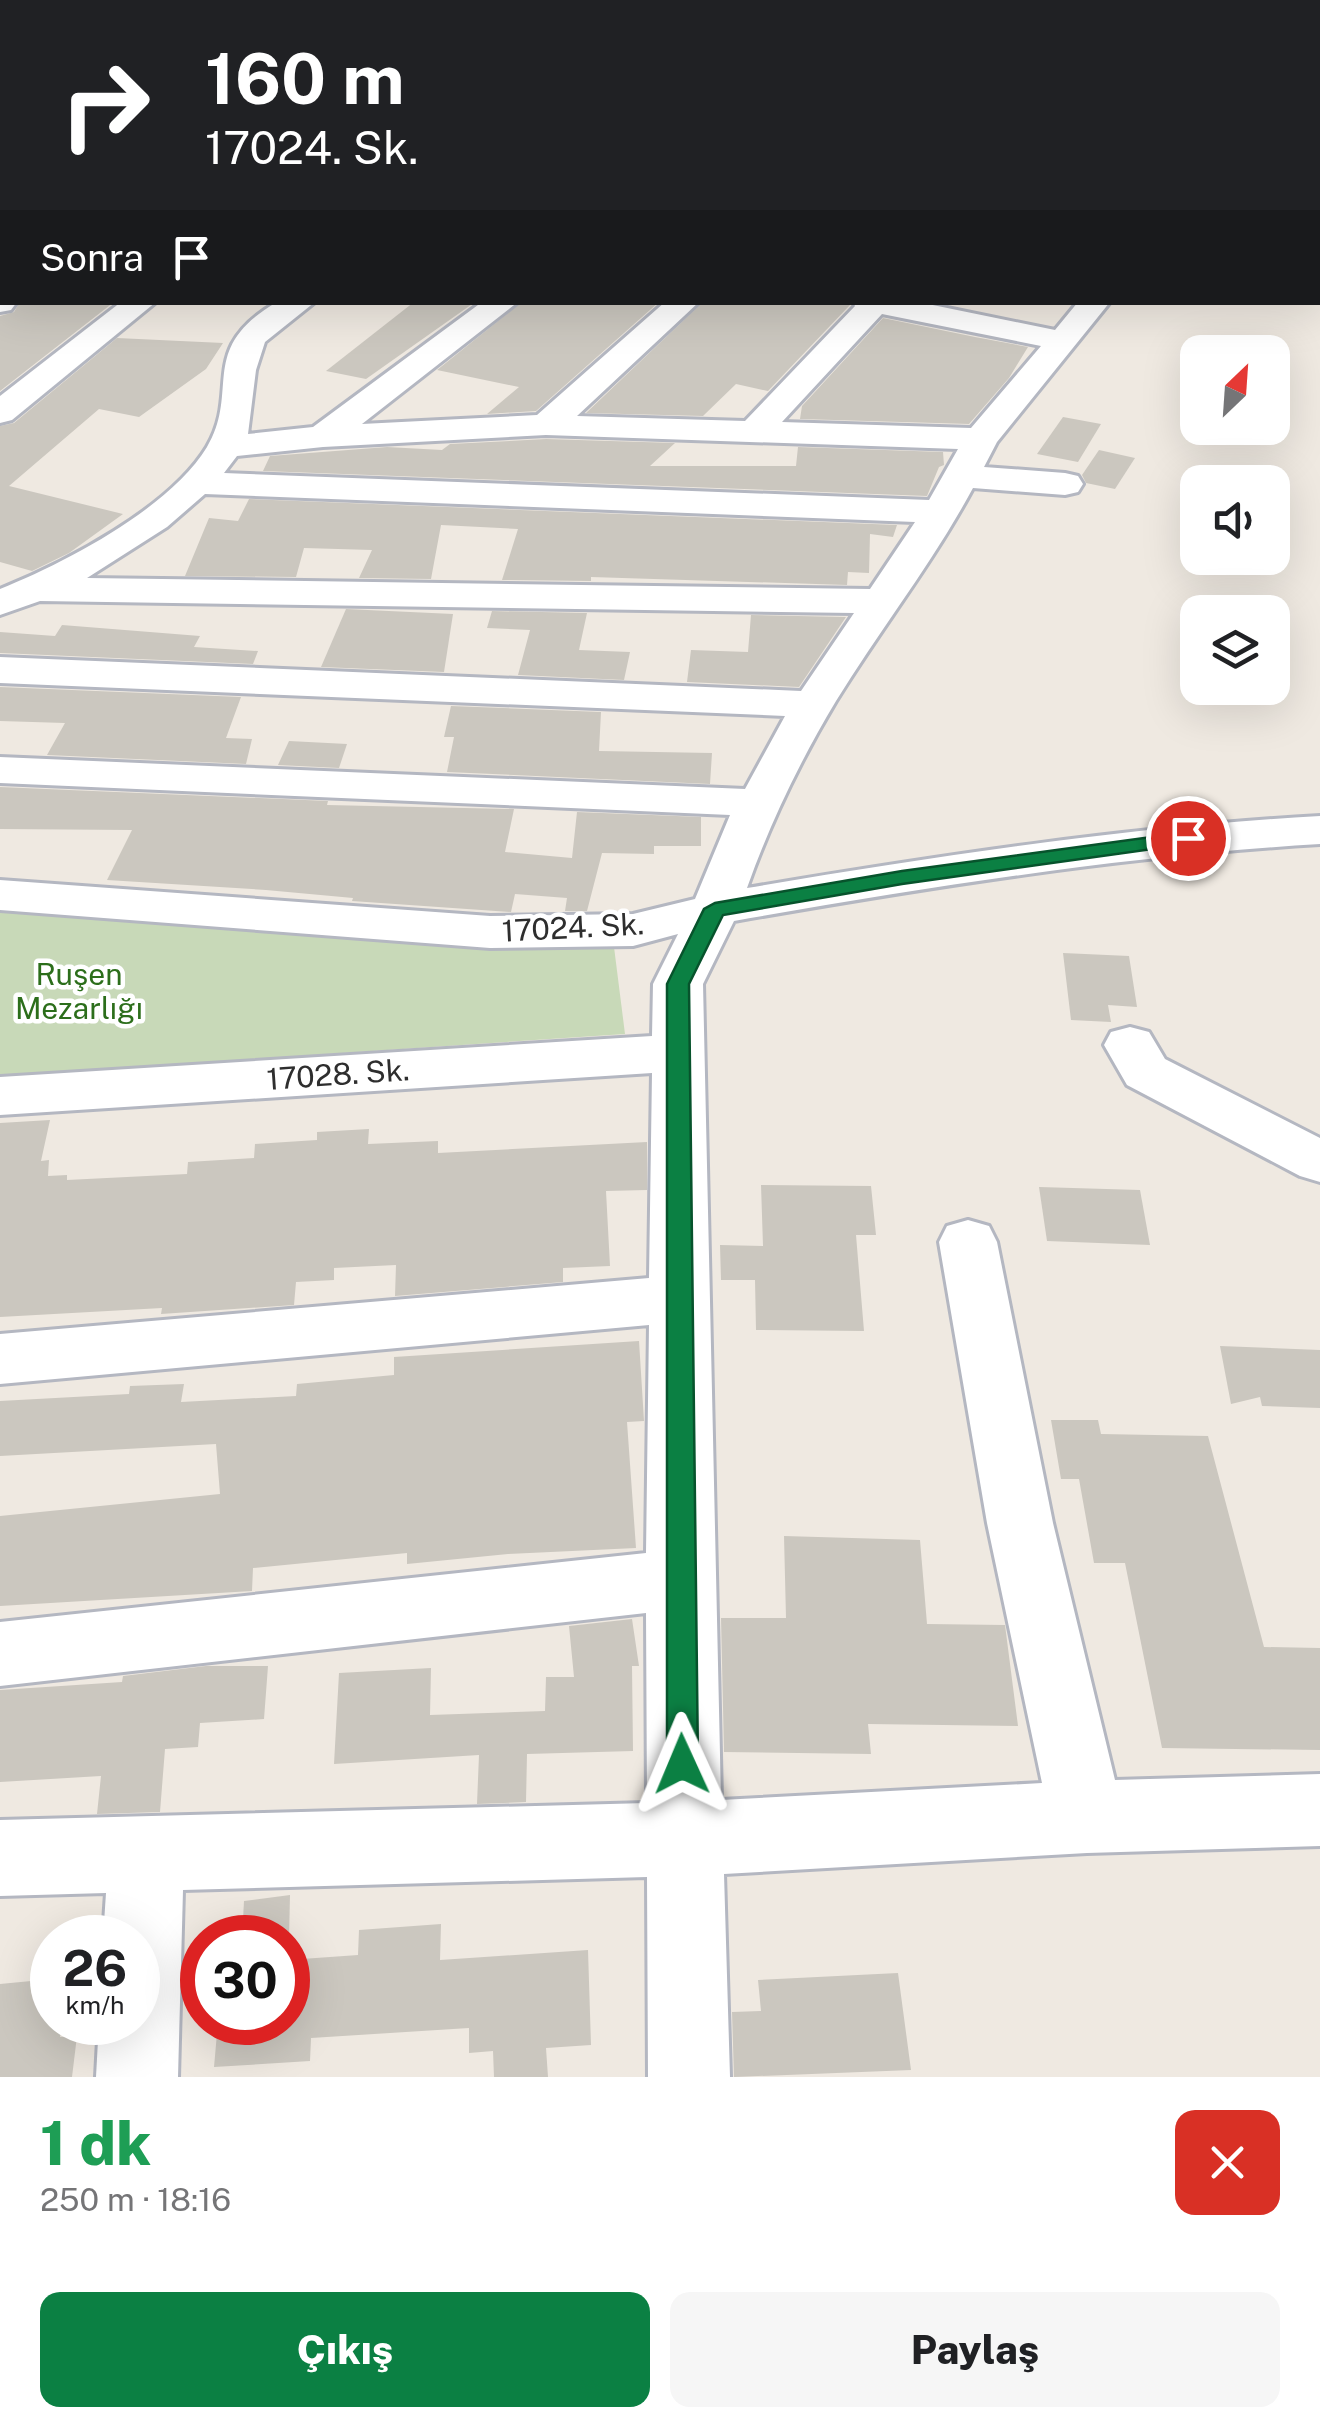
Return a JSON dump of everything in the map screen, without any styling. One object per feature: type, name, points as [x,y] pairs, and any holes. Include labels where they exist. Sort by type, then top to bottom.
[{"type":"street","points":[[0,413],[136,305]]},
{"type":"street","points":[[0,603],[40,589],[84,565],[196,483],[225,447],[236,411],[241,358],[260,328],[295,305]]},
{"type":"street","points":[[323,436],[498,305]]},
{"type":"street","points":[[546,425],[681,305]]},
{"type":"street","points":[[755,431],[869,305]]},
{"type":"street","points":[[893,305],[1078,322]]},
{"type":"street","points":[[688,2077],[680,1579],[678,984],[715,909],[742,836],[813,704],[884,601],[961,476],[1078,322]]},
{"type":"street","points":[[225,447],[323,436],[546,425],[755,431],[961,476]]},
{"type":"street","points":[[196,483],[961,476],[1065,484]]},
{"type":"street","points":[[40,589],[884,601]]},
{"type":"street","points":[[0,670],[813,704]]},
{"type":"street","points":[[0,770],[762,803]]},
{"type":"street","name":"17024. Sk.","points":[[0,895],[490,932],[632,930],[715,909],[902,877],[1169,841],[1320,830]]},
{"type":"street","points":[[1130,1045],[1146,1072],[1320,1162]]},
{"type":"street","name":"17028. Sk.","points":[[0,1096],[676,1053]]},
{"type":"street","points":[[968,1242],[1020,1523],[1087,1817]]},
{"type":"street","points":[[0,1359],[679,1299]]},
{"type":"street","points":[[0,1654],[680,1579]]},
{"type":"street","points":[[0,1858],[684,1839],[1087,1817],[1320,1810]]},
{"type":"street","points":[[136,2077],[146,1855]]},
{"type":"green space","name":"Ruşen Mezarlığı","points":[[0,911],[262,925],[502,946],[614,947],[625,1034],[0,1076]]},
{"type":"building","points":[[18,305],[110,305],[0,391],[0,316],[14,312]]},
{"type":"building","points":[[410,305],[471,305],[366,379],[326,371]]},
{"type":"building","points":[[518,305],[656,305],[536,411],[487,414],[519,387],[437,370]]},
{"type":"building","points":[[700,305],[850,305],[768,391],[736,384],[703,416],[586,413]]},
{"type":"building","points":[[883,318],[1028,347],[1009,378],[969,424],[800,419],[802,406]]},
{"type":"building","points":[[117,338],[223,343],[206,369],[139,417],[99,409],[9,486],[123,514],[69,553],[32,571],[0,562],[0,426],[14,423]]},
{"type":"building","points":[[1063,417],[1101,424],[1078,462],[1037,454]]},
{"type":"building","points":[[546,439],[675,443],[650,466],[796,466],[798,447],[943,452],[944,465],[939,467],[927,496],[263,471],[270,456],[387,447],[442,450],[450,444]]},
{"type":"building","points":[[1099,450],[1135,458],[1115,489],[1086,483],[1082,475]]},
{"type":"building","points":[[249,499],[897,525],[893,537],[870,534],[869,573],[848,572],[847,585],[591,577],[591,581],[502,580],[518,529],[441,525],[431,579],[359,578],[372,550],[304,548],[296,577],[185,576],[209,518],[238,521]]},
{"type":"building","points":[[346,609],[453,614],[444,672],[321,667]]},
{"type":"building","points":[[492,611],[587,613],[579,650],[630,652],[624,680],[518,675],[530,630],[487,628]]},
{"type":"building","points":[[751,615],[846,617],[799,687],[687,682],[691,650],[748,652]]},
{"type":"building","points":[[62,625],[200,636],[194,647],[258,651],[253,664],[0,653],[0,632],[55,636]]},
{"type":"building","points":[[0,687],[241,697],[226,738],[252,739],[246,764],[47,755],[65,723],[0,721]]},
{"type":"building","points":[[451,706],[601,712],[599,751],[712,753],[710,784],[447,772],[454,737],[444,737]]},
{"type":"building","points":[[289,741],[347,744],[339,768],[278,765]]},
{"type":"building","points":[[0,787],[328,801],[327,805],[514,809],[505,852],[572,858],[577,812],[701,817],[701,846],[654,846],[654,854],[602,853],[587,911],[565,911],[567,898],[515,894],[511,912],[352,901],[353,898],[266,890],[107,880],[132,830],[0,829]]},
{"type":"building","points":[[1063,953],[1129,956],[1137,1007],[1108,1005],[1111,1022],[1071,1020]]},
{"type":"building","points":[[50,1120],[41,1161],[49,1160],[48,1176],[67,1175],[67,1180],[187,1174],[188,1162],[254,1158],[255,1144],[317,1140],[317,1132],[369,1129],[368,1144],[438,1141],[438,1153],[647,1142],[647,1190],[606,1191],[610,1266],[563,1268],[563,1282],[395,1296],[396,1265],[334,1268],[334,1280],[296,1282],[294,1305],[161,1314],[162,1308],[0,1317],[0,1123]]},
{"type":"building","points":[[761,1185],[871,1186],[876,1235],[856,1235],[864,1331],[756,1330],[755,1280],[721,1280],[720,1245],[763,1246]]},
{"type":"building","points":[[1039,1187],[1140,1190],[1150,1245],[1047,1241]]},
{"type":"building","points":[[639,1341],[644,1421],[627,1422],[636,1548],[407,1564],[407,1553],[253,1568],[252,1591],[0,1606],[0,1516],[220,1494],[216,1444],[0,1456],[0,1401],[129,1394],[130,1386],[184,1384],[181,1402],[296,1396],[297,1384],[394,1375],[394,1357]]},
{"type":"building","points":[[1220,1346],[1320,1350],[1320,1408],[1262,1406],[1260,1397],[1231,1404]]},
{"type":"building","points":[[1051,1420],[1098,1420],[1101,1434],[1208,1436],[1264,1647],[1320,1648],[1320,1750],[1162,1748],[1125,1563],[1094,1563],[1079,1479],[1061,1479]]},
{"type":"building","points":[[784,1536],[920,1540],[927,1624],[1005,1625],[1018,1726],[868,1724],[871,1754],[724,1752],[721,1618],[786,1618]]},
{"type":"building","points":[[632,1619],[639,1666],[632,1666],[633,1751],[527,1754],[526,1802],[477,1804],[479,1755],[334,1764],[339,1673],[431,1668],[430,1715],[545,1711],[546,1677],[574,1677],[569,1626]]},
{"type":"building","points":[[206,1666],[268,1666],[264,1719],[200,1723],[198,1747],[165,1749],[160,1812],[97,1814],[101,1776],[0,1782],[0,1690],[122,1682],[123,1676]]},
{"type":"building","points":[[290,1895],[290,1915],[243,1915],[244,1901]]},
{"type":"building","points":[[441,1924],[440,1960],[588,1950],[591,2045],[546,2048],[548,2077],[494,2077],[493,2051],[469,2053],[469,2028],[311,2038],[310,2061],[214,2067],[216,2045],[310,2045],[310,1958],[358,1955],[359,1930]]},
{"type":"building","points":[[898,1973],[911,2070],[734,2077],[732,2012],[761,2011],[758,1980]]},
{"type":"building","points":[[30,1981],[30,2045],[76,2045],[72,2077],[0,2077],[0,1984]]},
{"type":"route","points":[[682,1764],[678,984],[715,909],[902,877],[1188,838]]}]
